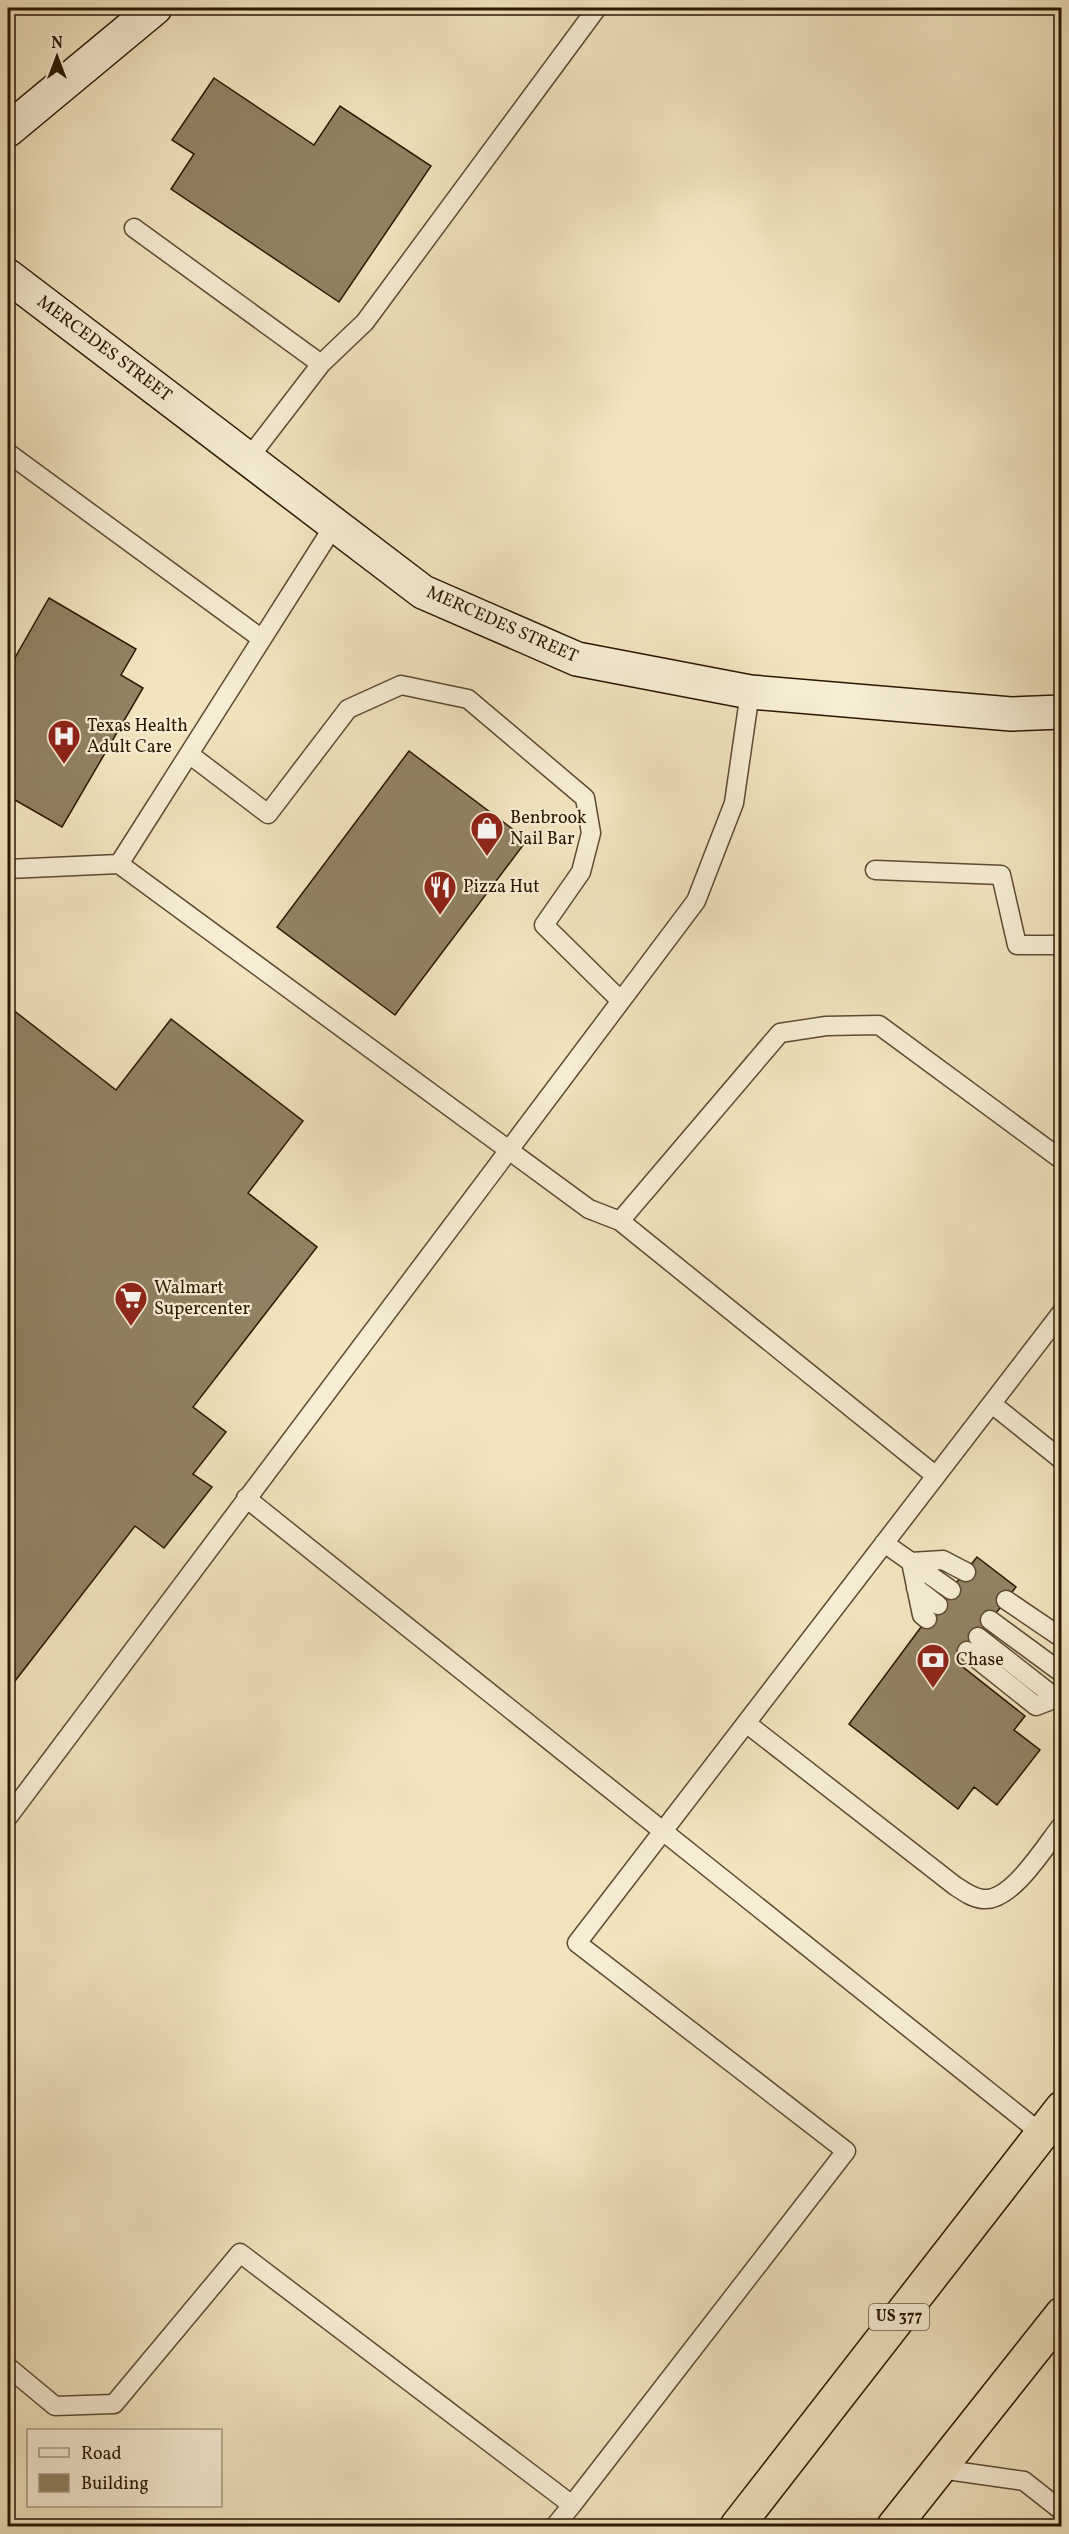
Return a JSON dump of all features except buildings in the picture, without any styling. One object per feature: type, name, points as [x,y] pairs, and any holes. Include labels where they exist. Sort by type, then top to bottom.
[{"type":"highway","name":"US 377","points":[[737,2526],[1062,2108]]},
{"type":"highway","points":[[894,2526],[1062,2314]]},
{"type":"street","points":[[8,130],[155,8]]},
{"type":"street","name":"MERCEDES STREET","points":[[8,276],[423,592],[577,659],[750,692],[1011,714],[1062,712]]},
{"type":"lane","points":[[248,459],[321,364],[365,322],[597,8]]},
{"type":"lane","points":[[134,228],[321,364]]},
{"type":"lane","points":[[8,453],[262,639]]},
{"type":"lane","points":[[120,864],[334,524]]},
{"type":"lane","points":[[189,754],[268,814],[348,710],[401,685],[468,699],[585,798],[591,833],[581,872],[544,925],[621,1001]]},
{"type":"lane","points":[[8,1817],[696,901],[734,803],[750,692]]},
{"type":"lane","points":[[8,869],[120,864],[589,1209],[620,1221],[936,1476]]},
{"type":"lane","points":[[875,870],[1001,875],[1017,945],[1062,945]]},
{"type":"lane","points":[[620,1221],[780,1033],[826,1026],[879,1025],[1062,1160]]},
{"type":"lane","points":[[555,2526],[639,2421],[846,2151],[577,1943],[661,1831],[1059,1319]]},
{"type":"lane","points":[[992,1404],[1062,1460]]},
{"type":"lane","points":[[246,1498],[1042,2134]]},
{"type":"lane","points":[[884,1543],[951,1590]]},
{"type":"lane","points":[[911,1562],[943,1560],[966,1572]]},
{"type":"lane","points":[[911,1562],[916,1588],[932,1612]]},
{"type":"lane","points":[[1006,1600],[1062,1638]]},
{"type":"lane","points":[[990,1620],[1062,1673]]},
{"type":"lane","points":[[973,1644],[1036,1706],[1059,1697]]},
{"type":"lane","points":[[746,1723],[954,1886],[974,1898],[985,1900],[1007,1892],[1062,1825]]},
{"type":"lane","points":[[8,2367],[55,2406],[114,2404],[240,2253],[572,2505]]},
{"type":"lane","points":[[940,2469],[1024,2481],[1062,2511]]},
{"type":"place","name":"Texas Health Adult Care","points":[[64,765]]},
{"type":"place","name":"Benbrook Nail Bar","points":[[487,857]]},
{"type":"place","name":"Pizza Hut","points":[[440,916]]},
{"type":"place","name":"Walmart Supercenter","points":[[131,1327]]},
{"type":"place","name":"Chase","points":[[933,1689]]}]
